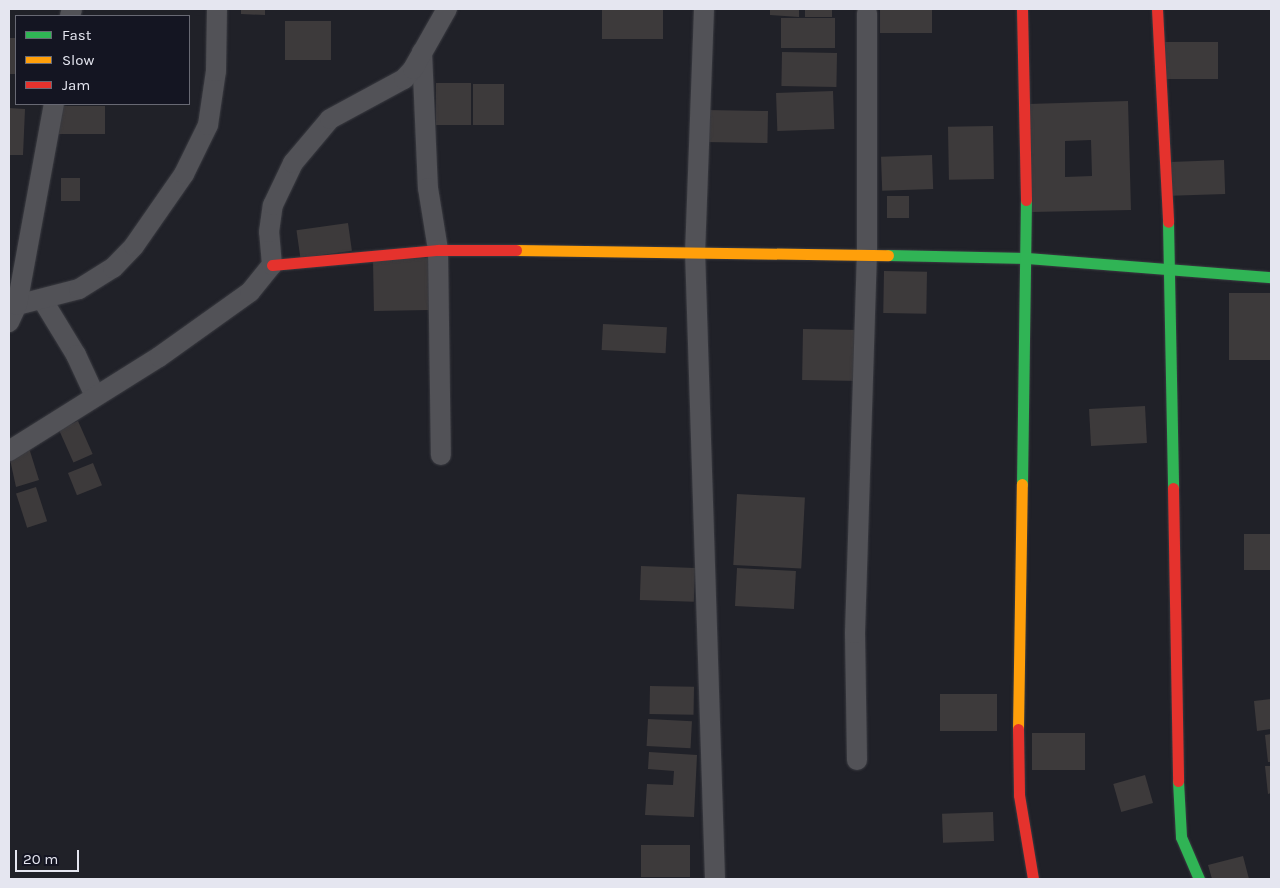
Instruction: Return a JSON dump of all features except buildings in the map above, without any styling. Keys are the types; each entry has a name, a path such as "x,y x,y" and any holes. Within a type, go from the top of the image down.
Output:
{"street":[{"path":"13,314 42,300 78,289 113,268 134,246 184,174 208,125 216,71 217,9"},
{"path":"9,451 159,357 250,292 272,265 269,232 273,206 293,163 330,119 404,79 413,69 422,50 447,9"},
{"path":"704,9 695,250 714,879"},
{"path":"1022,9 1027,258 1018,671 1019,795 1033,879"},
{"path":"1157,9 1170,267 1178,804 1182,837 1199,879"},
{"path":"857,760 855,633 867,254 867,13"},
{"path":"422,50 428,188 438,250 441,455"},
{"path":"13,314 54,105"},
{"path":"272,265 438,250 695,250 1027,258 1170,267 1271,277"},
{"path":"42,300 76,355 94,396"}],"traffic: fast":[{"path":"1022,484 1026,200"},
{"path":"1168,222 1173,488"},
{"path":"888,255 1027,258 1271,277"},
{"path":"1178,781 1181,837 1199,879"}],"traffic: slow":[{"path":"516,250 888,255"},
{"path":"1018,729 1022,484"}],"traffic: jam":[{"path":"1022,9 1026,200"},
{"path":"1157,9 1168,222"},
{"path":"272,265 438,250 516,250"},
{"path":"1173,488 1178,781"},
{"path":"1018,729 1019,795 1033,879"}]}
